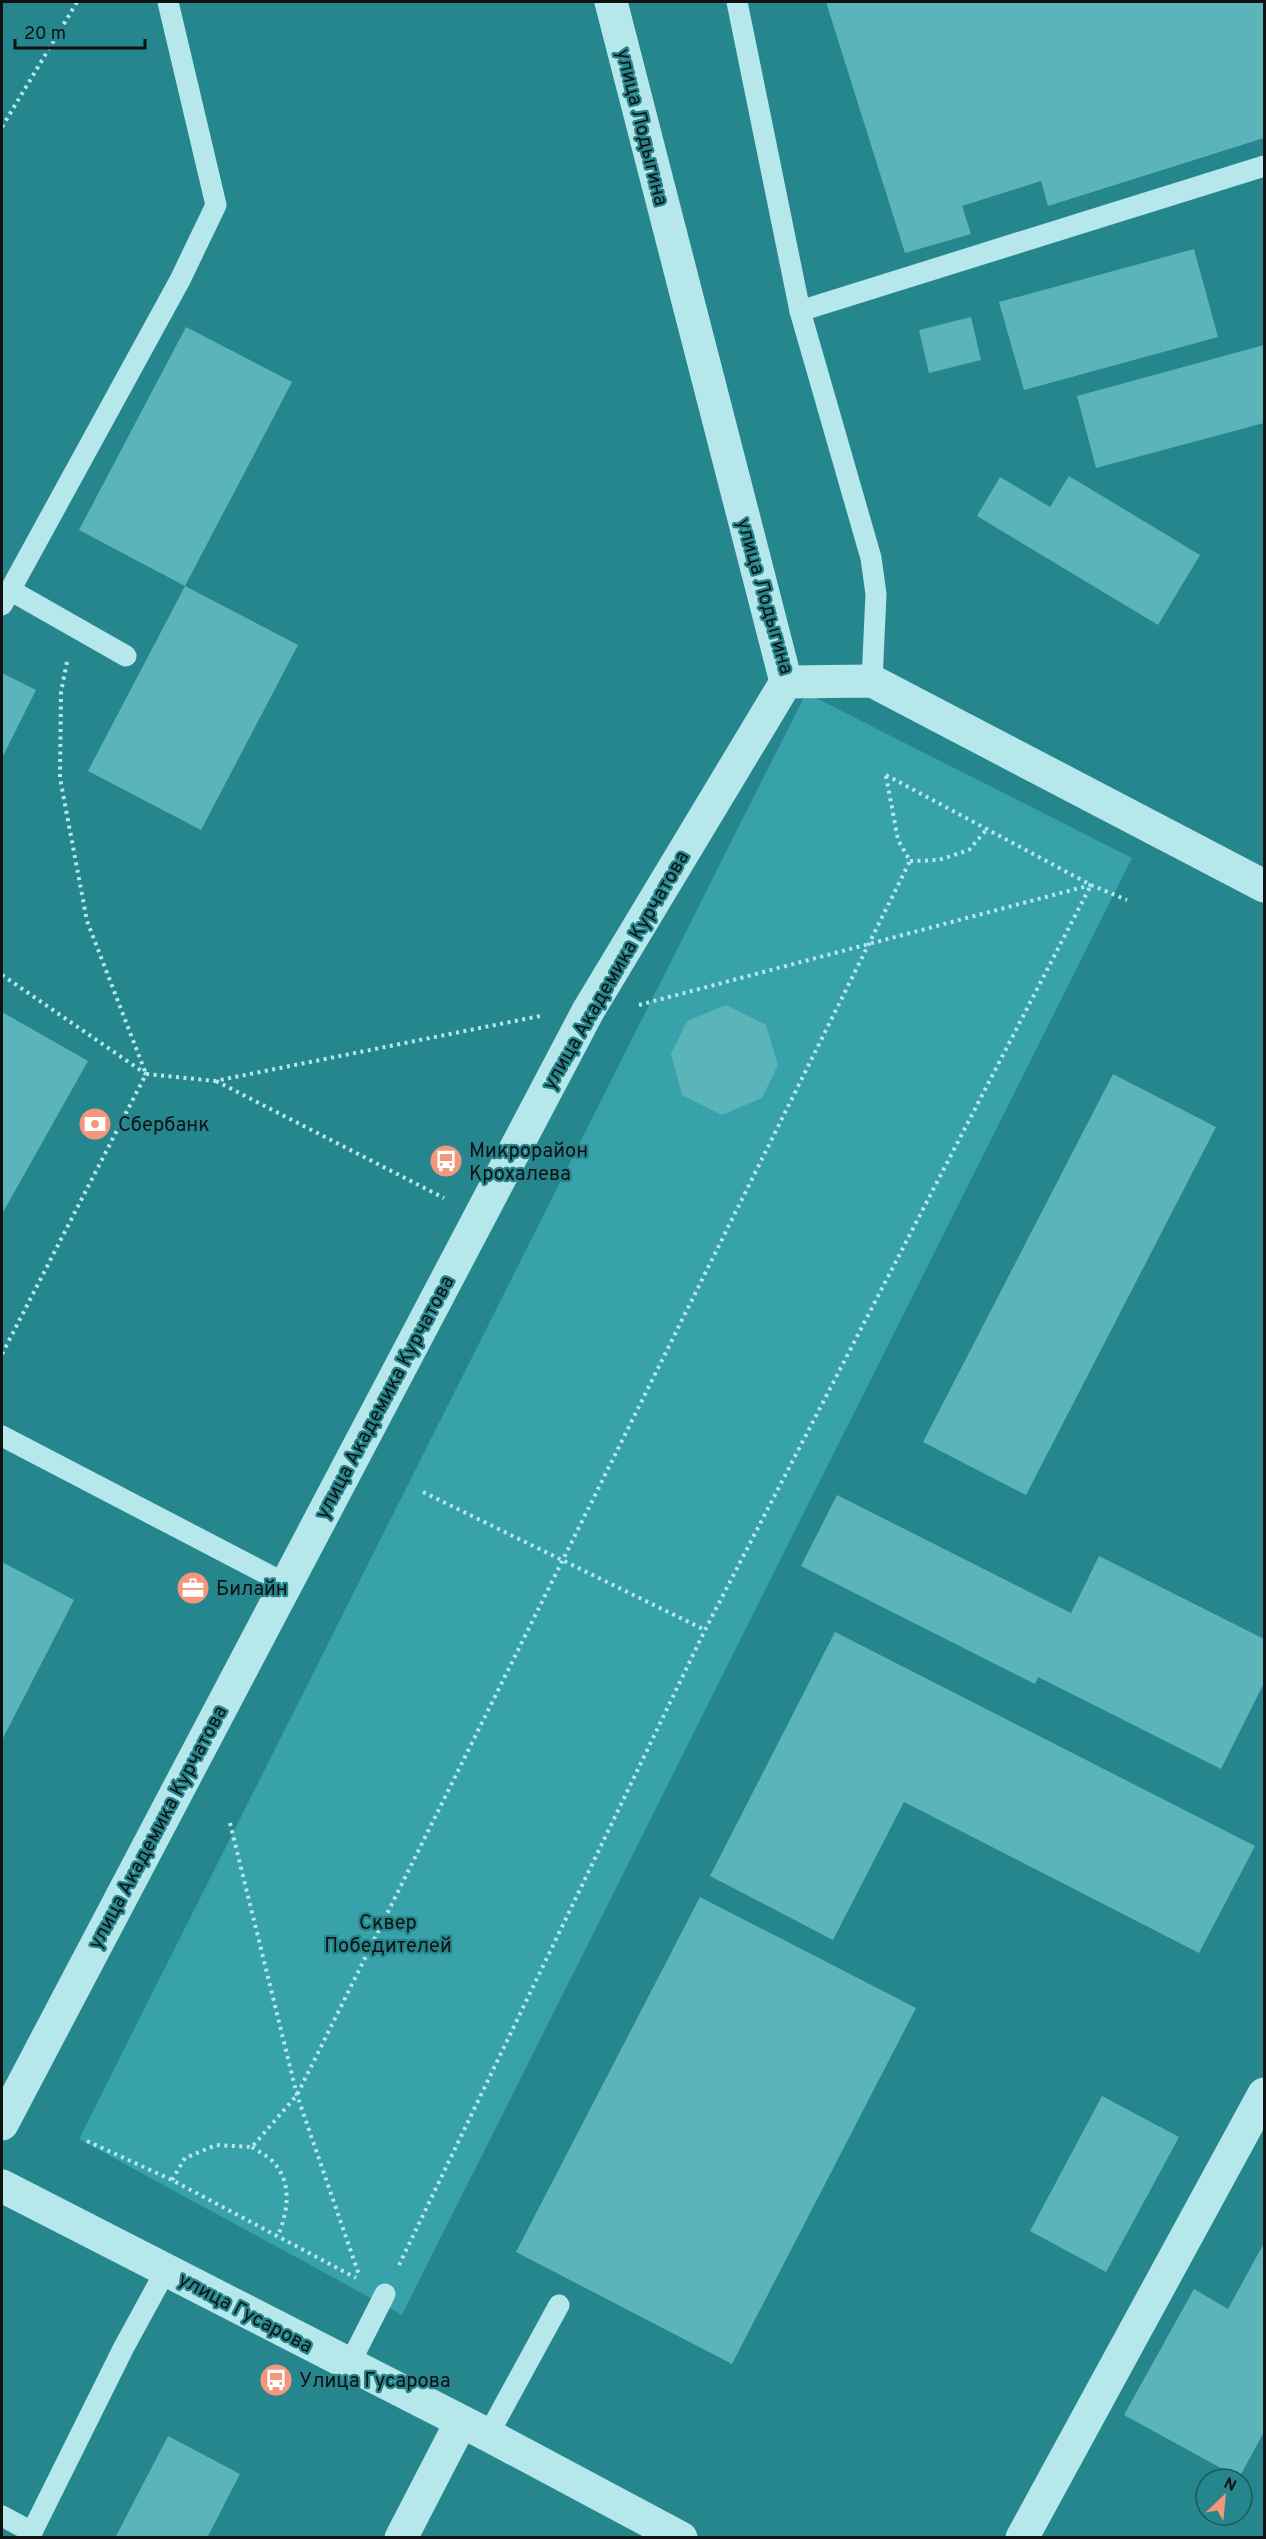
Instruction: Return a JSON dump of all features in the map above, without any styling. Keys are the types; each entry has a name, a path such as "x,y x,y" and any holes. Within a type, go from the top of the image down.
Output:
{"street":[{"name":"улица Лодыгина","path":"611,2 786,682 872,681 1264,886"},
{"name":"улица Академика Курчатова","path":"2,2124 588,1011 786,682"},
{"path":"1022,2538 1264,2094"},
{"name":"улица Гусарова","path":"2,2186 475,2429 681,2538"},
{"path":"401,2538 475,2429"}],"lane":[{"path":"126,656 74,626 6,597 180,280 216,206 168,2"},
{"path":"736,2 800,311 872,558 876,594 872,681"},
{"path":"800,311 1264,166"},
{"path":"2,1436 286,1584"},
{"path":"2,2516 31,2535 124,2347 166,2270"},
{"path":"349,2365 386,2294"},
{"path":"475,2429 559,2305"}],"path":[{"path":"2,127 77,2"},
{"path":"2,1354 146,1074 87,921 60,778 61,692 74,626"},
{"path":"910,861 898,840 886,775 1091,885 1127,900"},
{"path":"910,861 939,860 969,850 987,829"},
{"path":"252,2147 297,2095 910,861"},
{"path":"639,1005 1091,885"},
{"path":"386,2294 705,1630 1091,885"},
{"path":"2,975 146,1074 215,1081 543,1015"},
{"path":"215,1081 439,1196"},
{"path":"423,1492 705,1630"},
{"path":"87,2141 172,2180 360,2279 297,2095 230,1823"},
{"path":"172,2180 184,2158 216,2145 252,2147 275,2163 285,2185 288,2199 285,2220 278,2236"}],"green space":[{"name":"Сквер Победителей","path":"806,693 1132,858 402,2315 79,2139"}],"building":[{"path":"826,2 1264,2 1264,138 1048,206 1041,181 962,206 971,234 905,253"},
{"path":"1194,249 1218,337 1024,390 999,302"},
{"path":"971,317 981,360 929,373 919,330"},
{"path":"186,327 292,382 185,586 79,530"},
{"path":"1264,345 1264,423 1096,468 1077,396"},
{"path":"1069,476 1200,555 1158,625 977,516 1000,477 1050,507"},
{"path":"185,586 298,645 201,830 88,771"},
{"path":"2,673 36,690 2,758"},
{"path":"726,1005 766,1025 778,1065 762,1098 722,1115 682,1095 671,1054 687,1021"},
{"path":"2,1012 88,1061 2,1214"},
{"path":"1113,1074 1216,1127 1026,1495 923,1442"},
{"path":"837,1495 1071,1613 1099,1556 1264,1639 1264,1683 1221,1769 1038,1677 1035,1684 801,1566"},
{"path":"2,1562 74,1600 2,1740"},
{"path":"835,1632 1255,1846 1199,1953 904,1802 833,1940 710,1876"},
{"path":"700,1897 916,2008 732,2364 516,2252"},
{"path":"1102,2096 1179,2137 1106,2272 1030,2231"},
{"path":"1264,2243 1264,2432 1245,2467 1219,2467 1124,2415 1194,2289 1228,2309"},
{"path":"168,2436 240,2474 207,2538 115,2538"}],"place":[{"name":"Сбербанк","path":"95,1124"},
{"name":"Микрорайон Крохалева","path":"446,1161"},
{"name":"Билайн","path":"193,1588"},
{"name":"Улица Гусарова","path":"276,2380"}]}
